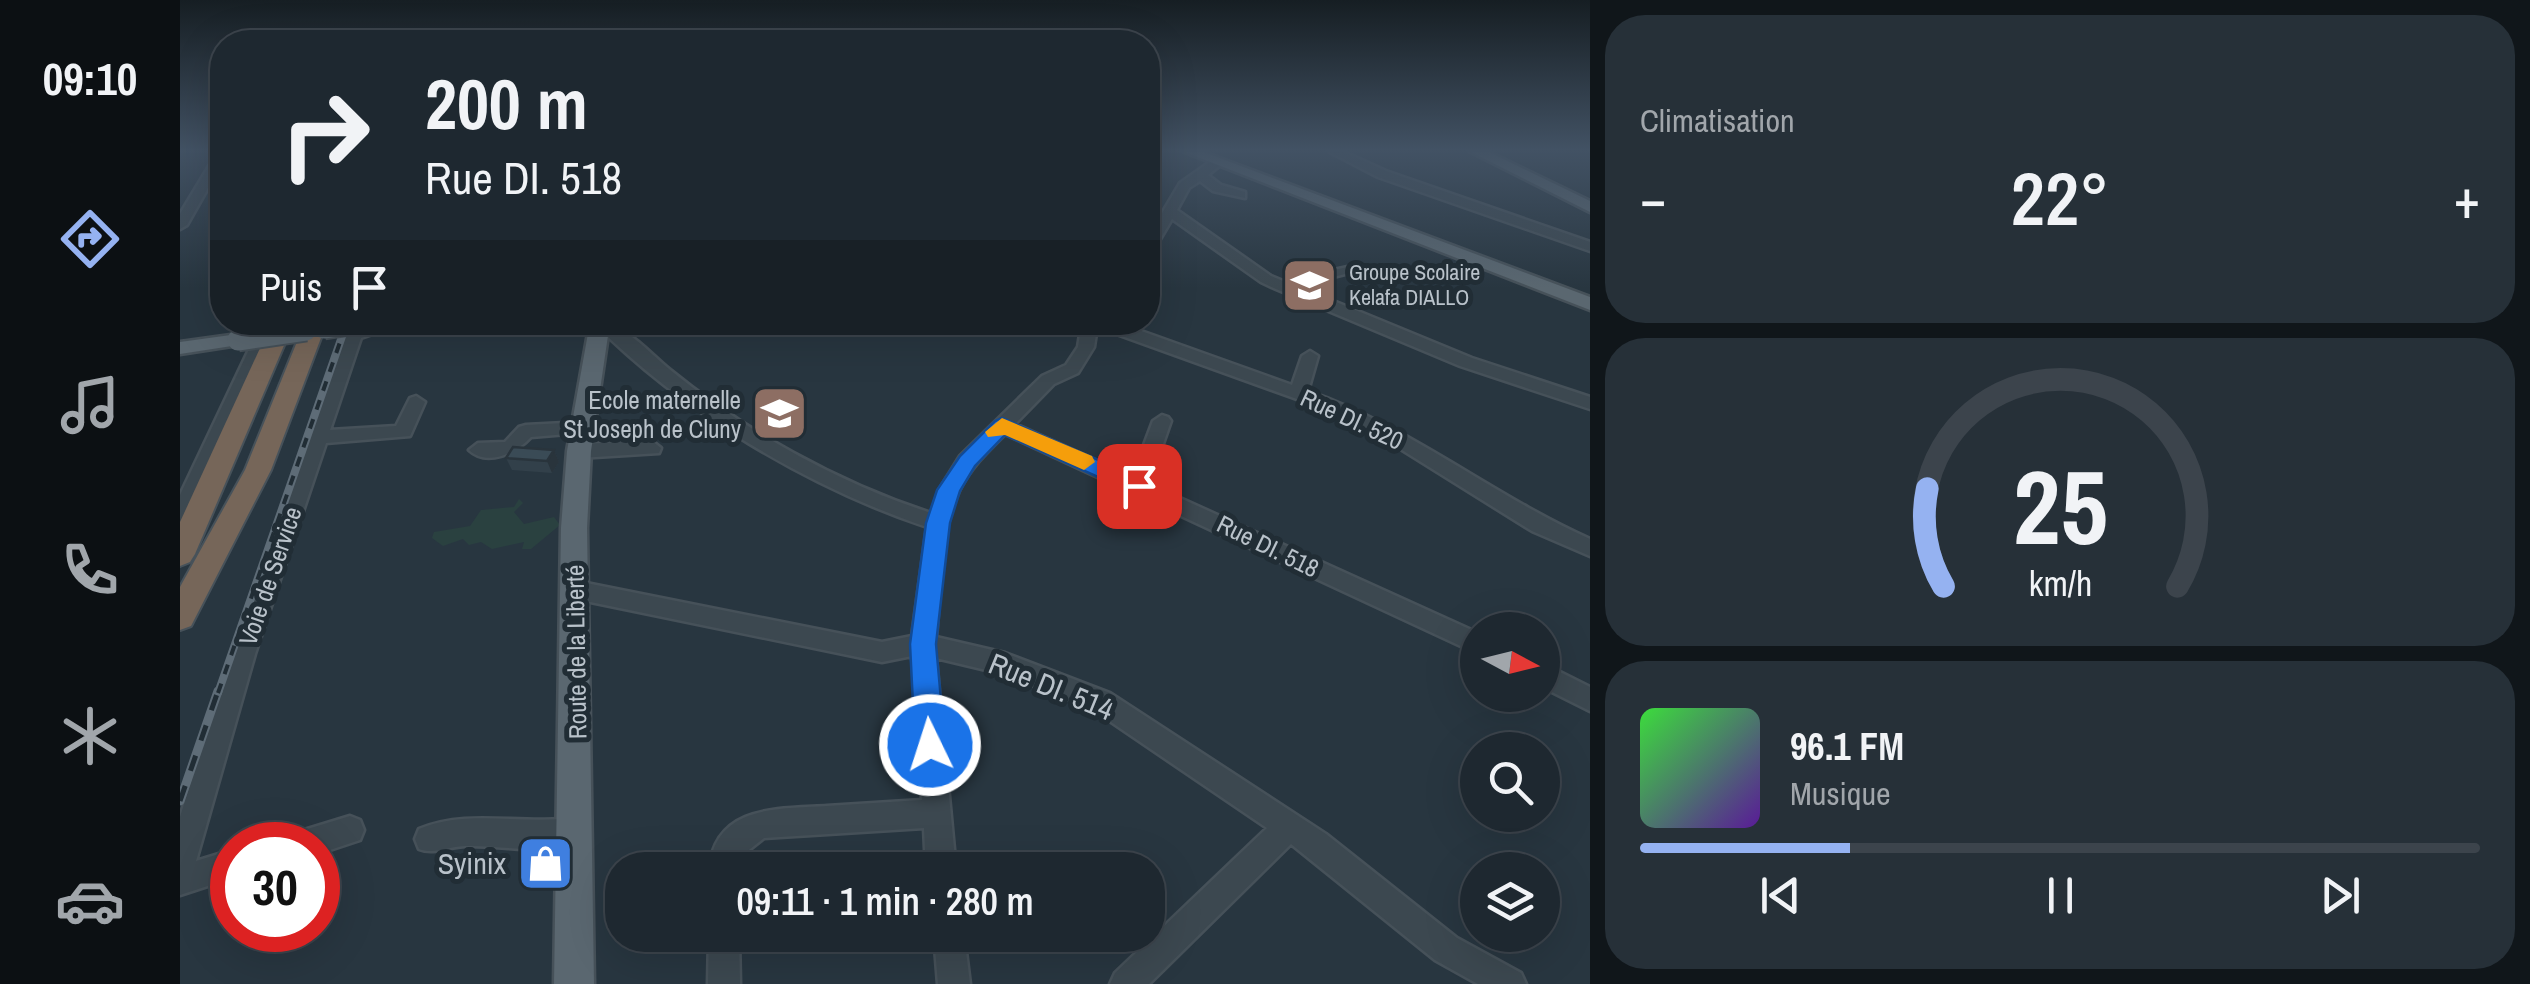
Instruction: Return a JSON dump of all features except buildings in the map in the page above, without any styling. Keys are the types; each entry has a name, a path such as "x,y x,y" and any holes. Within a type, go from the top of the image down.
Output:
{"highway":[{"path":"180,554 303,335"},
{"path":"180,616 258,470 305,335"}],"main road":[{"path":"1311,197 1590,301"},
{"path":"1323,197 1590,301"},
{"path":"180,348 263,335"},
{"name":"Route de la Liberté","path":"574,984 574,528 582,439 598,335"}],"street":[{"path":"180,225 197,197"},
{"path":"1160,229 1177,197"},
{"path":"1447,197 1590,247"},
{"path":"1168,210 1281,286 1466,362 1590,403"},
{"path":"1281,286 1352,268"},
{"path":"180,518 264,335"},
{"name":"Voie de Service","path":"180,864 243,654 354,335"},
{"path":"616,335 677,384 751,433 893,510 938,523"},
{"path":"939,852 923,644 938,523 958,476 1048,380 1072,369 1086,348 1088,335"},
{"name":"Rue DI. 520","path":"1134,335 1377,426 1539,525 1590,548"},
{"path":"1298,394 1310,356"},
{"path":"318,437 403,432 416,402"},
{"path":"1139,486 1162,421"},
{"name":"Rue DI. 518","path":"1002,426 1460,636"},
{"path":"478,450 510,448 532,430 652,448"},
{"name":"Rue DI. 514","path":"576,590 882,652 923,644 1005,664 1100,701 1290,826 1446,949 1510,984"},
{"path":"1560,684 1590,700"},
{"path":"726,852 739,835 762,824 935,813"},
{"path":"1126,984 1290,826"},
{"path":"428,839 445,832 474,829 538,836 577,831"},
{"path":"340,833 350,830"},
{"path":"180,880 210,871"},
{"path":"724,952 724,984"},
{"path":"950,952 954,984"}],"green space":[{"path":"519,499 523,503 514,512 524,524 554,517 560,525 531,549 522,549 524,542 492,549 481,542 469,545 463,539 443,546 432,538 434,532 470,526 481,510 514,507"}],"railway":[{"path":"218,693 342,335"},
{"path":"180,801 218,691"}],"slow traffic":[{"path":"996,432 1002,426 1084,462"}],"place":[{"name":"Groupe Scolaire Kelafa DIALLO","path":"1310,285"},
{"name":"Ecole maternelle St Joseph de Cluny","path":"780,414"},
{"name":"Syinix","path":"545,864"}],"route":[{"path":"930,745 923,644 938,523 948,490 967,461 1002,426 1139,486"}]}
